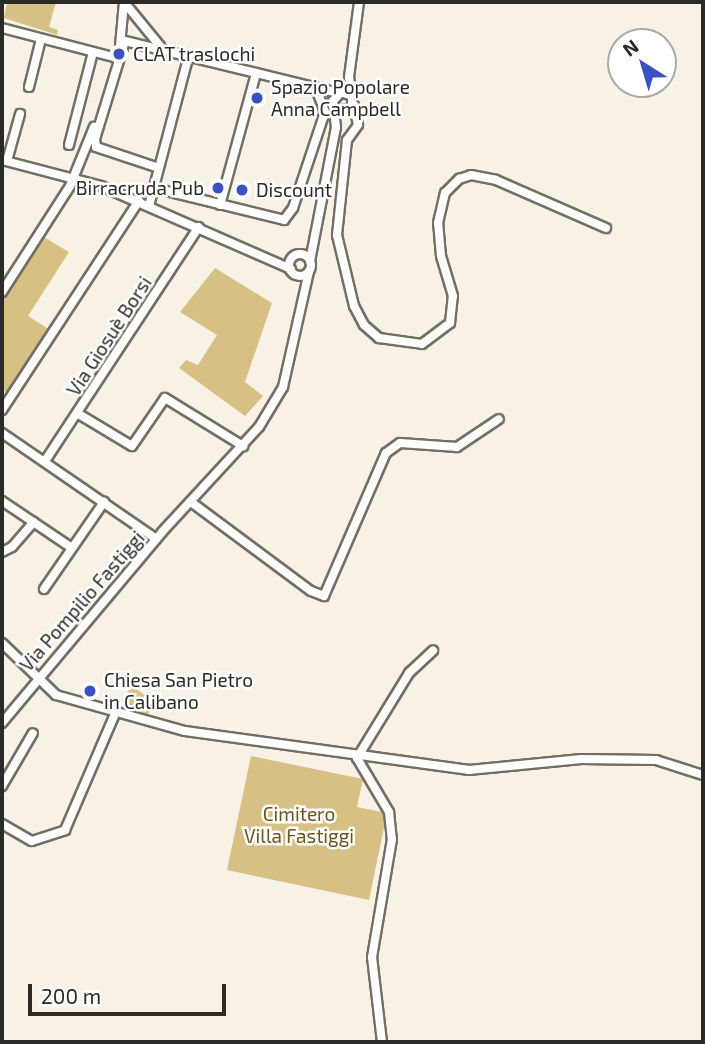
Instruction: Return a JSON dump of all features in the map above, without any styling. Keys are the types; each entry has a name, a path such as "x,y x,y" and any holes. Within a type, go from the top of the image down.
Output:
{"street":[{"path":"124,2 120,46 95,139 103,153 159,168"},
{"path":"124,2 160,46"},
{"path":"347,107 359,2"},
{"path":"2,28 117,58"},
{"path":"29,87 41,38"},
{"path":"120,46 131,40 160,46 340,93"},
{"path":"69,145 93,52"},
{"path":"149,206 190,55"},
{"path":"220,205 256,73"},
{"path":"347,107 333,101 349,77"},
{"path":"154,188 281,221 293,208 325,112 316,88"},
{"path":"340,93 359,121 347,140 337,235 354,306 363,325 379,338 422,344 450,323 453,296 441,256 438,223 445,193 459,179 471,176 496,180 606,228"},
{"name":"Via Pompilio Fastiggi","path":"2,723 156,539 243,446 283,387 307,292 307,258 313,243 336,127 347,107"},
{"path":"2,292 73,178 102,111"},
{"path":"20,114 5,161 73,178 139,201 271,258 294,272 307,292"},
{"path":"2,410 139,201"},
{"name":"Via Giosuè Borsi","path":"46,461 199,227"},
{"path":"271,258 307,258"},
{"path":"293,258 294,272"},
{"path":"294,272 309,272"},
{"path":"77,413 132,446 165,398 243,446"},
{"path":"191,502 311,592 324,596 386,453 400,443 457,447 499,419"},
{"path":"2,433 156,539"},
{"path":"2,501 72,548"},
{"path":"44,589 103,502"},
{"path":"2,552 12,547 34,522"},
{"path":"2,643 56,695 185,732 357,758 490,771 581,759 656,760 703,775"},
{"path":"357,758 409,673 433,651"},
{"path":"2,824 32,841 65,830 115,714"},
{"path":"2,786 33,733"},
{"path":"357,758 389,812 392,839 372,957 382,1042"}],"green space":[{"path":"7,2 56,2 49,27 58,30 57,35 4,18"},
{"path":"42,236 69,252 28,316 50,330 8,394 2,389 2,298"},
{"path":"215,268 272,303 245,382 263,396 245,416 179,368 186,360 198,365 217,335 180,312"},
{"path":"132,686 156,703 146,717 122,700"},
{"name":"Cimitero Villa Fastiggi","path":"251,756 363,779 357,807 387,813 369,900 227,870"}],"place":[{"name":"CLAT traslochi","path":"119,54"},
{"name":"Spazio Popolare Anna Campbell","path":"257,98"},
{"name":"Birracruda Pub","path":"218,188"},
{"name":"Discount","path":"242,190"},
{"name":"Chiesa San Pietro in Calibano","path":"90,691"}]}
